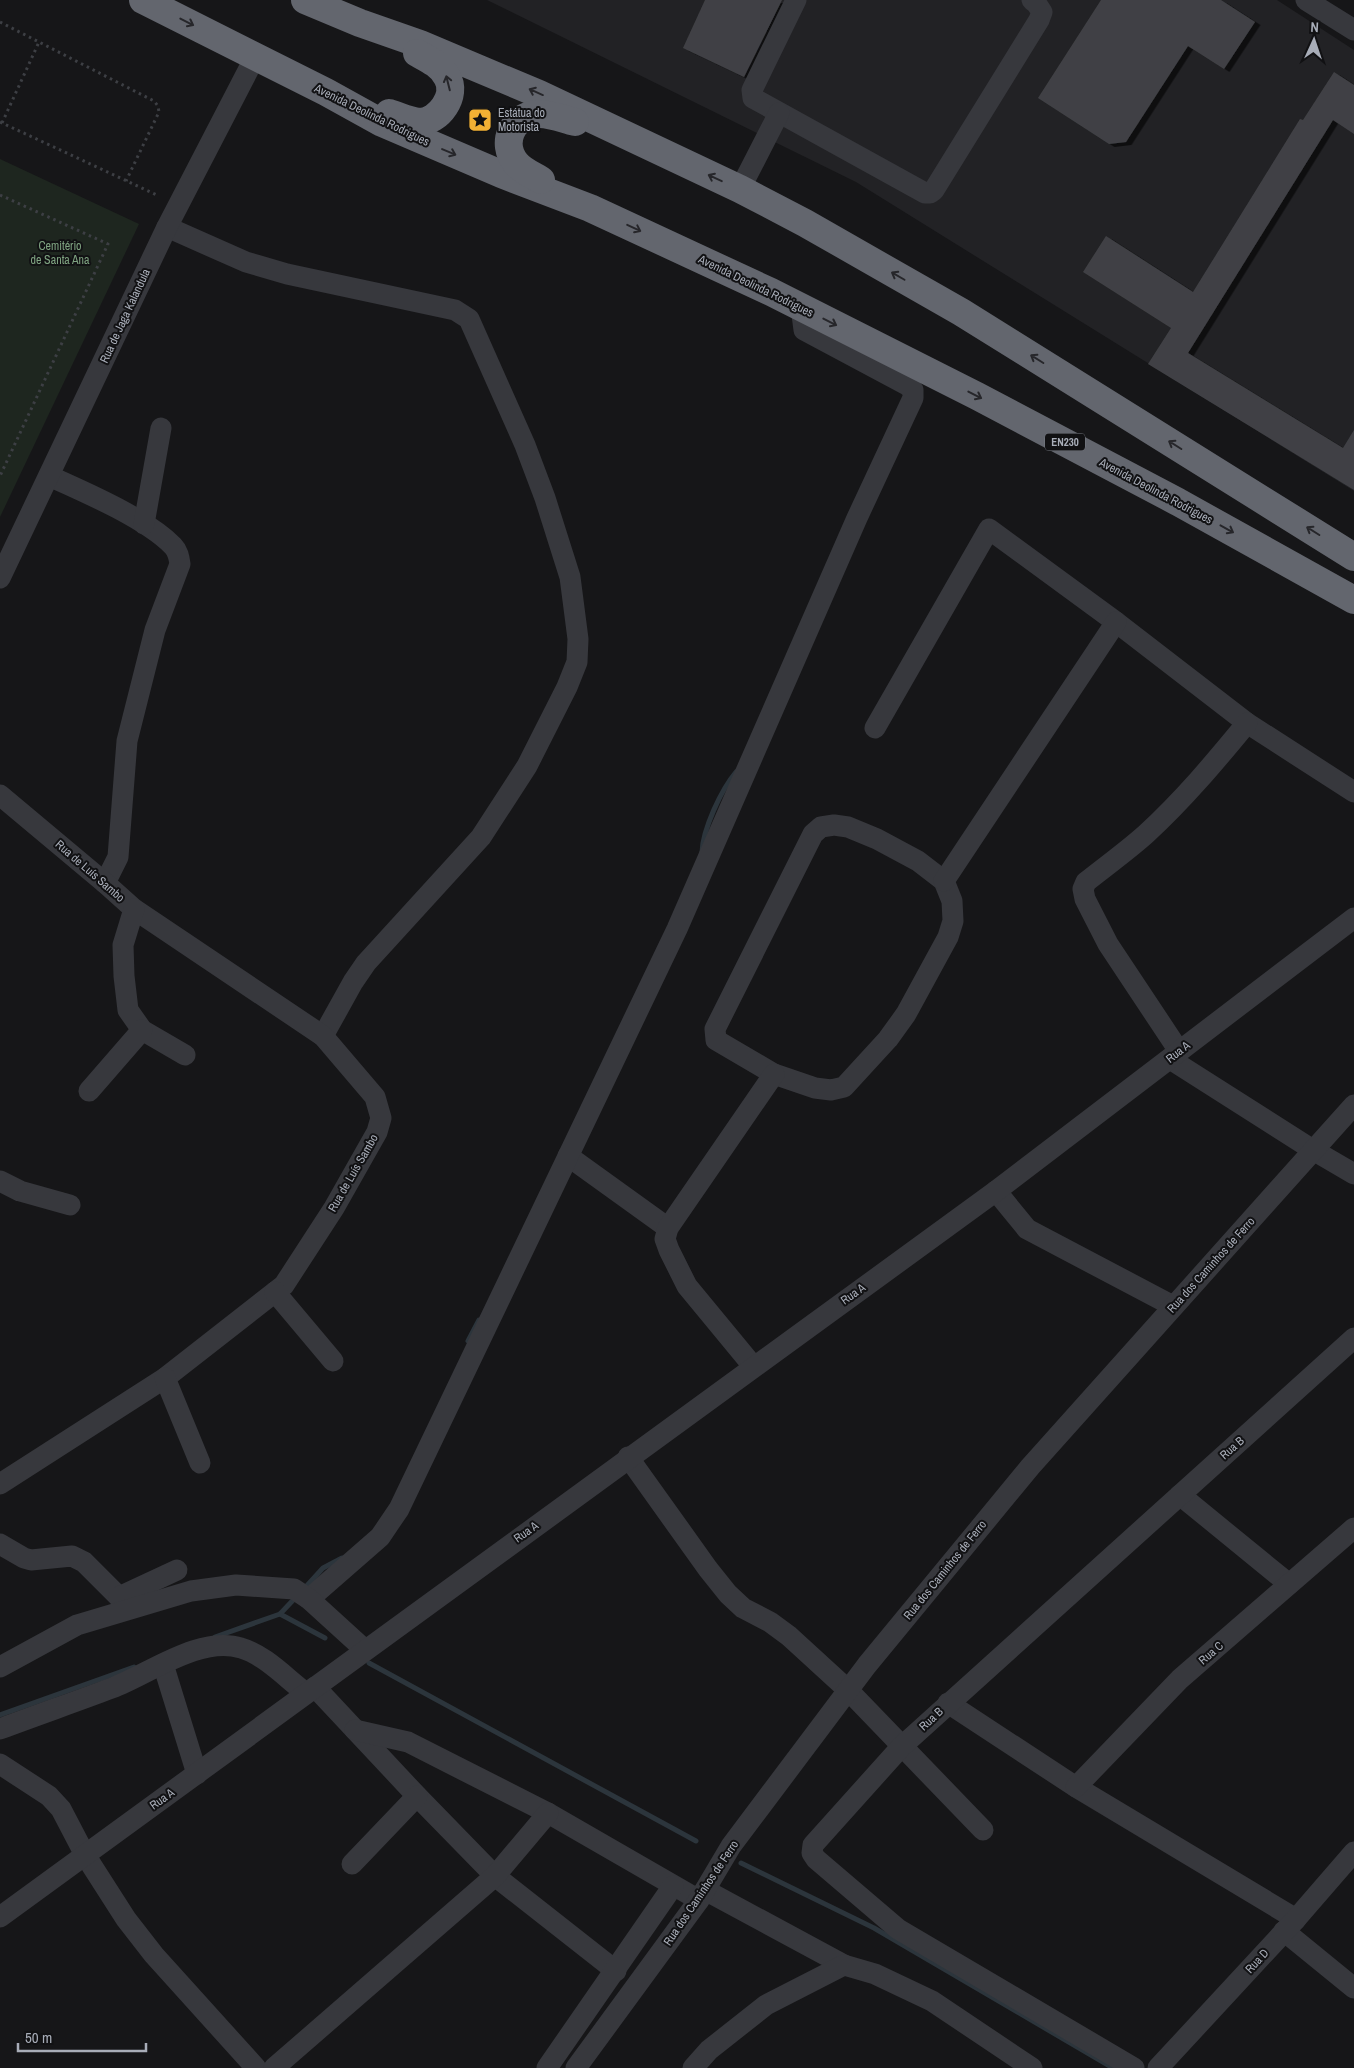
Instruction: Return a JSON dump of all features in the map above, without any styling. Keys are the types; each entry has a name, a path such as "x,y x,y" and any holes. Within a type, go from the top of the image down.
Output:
{"highway":[{"name":"Avenida Deolinda Rodrigues","path":"144,0 326,92 382,123 441,149 590,208 771,292 976,396 1178,502 1354,600"},
{"path":"317,2 430,60 448,78 450,89 447,102 440,112 432,119 419,122 326,92"},
{"path":"360,23 420,44 497,75 740,189 805,223 961,312 1354,557"},
{"path":"590,208 526,172 516,163 510,153 508,143 510,132 516,122 536,114 542,114 627,137"}],"street":[{"path":"796,0 752,90 753,98 925,193 930,193 934,190 1039,20 1042,12 1032,0"},
{"path":"1306,0 1354,30"},
{"name":"Rua de Jaga Kalandula","path":"0,578 167,227 255,57"},
{"path":"740,189 779,113"},
{"path":"167,227 246,262 287,274 455,310 469,319 545,498 570,577 578,639 577,662 567,687 527,766 481,837 366,964 323,1036"},
{"path":"309,1599 380,1537 398,1509 677,929 857,518 913,398 913,390 907,386 804,330 801,307"},
{"path":"144,524 161,428"},
{"path":"49,476 90,494 144,524 173,546 179,554 180,564 155,630 127,741 118,857 106,882"},
{"path":"875,728 989,529 993,530 1116,622 1247,723 1354,792"},
{"path":"944,881 1116,622"},
{"path":"1247,723 1166,815 1145,835 1086,882 1083,889 1084,898 1108,944 1174,1055 1313,1150 1354,1174"},
{"name":"Rua de Luís Sambo","path":"0,795 106,882 134,909 323,1036 375,1097 381,1118 377,1132 334,1208 293,1272 276,1292 165,1378 0,1484"},
{"path":"834,825 848,827 877,839 918,861 944,881 952,901 953,921 948,937 906,1014 888,1039 844,1087 831,1090 815,1088 774,1074 716,1040 715,1029 813,834 821,827 834,825"},
{"path":"134,909 123,945 128,1010 142,1030 185,1055"},
{"name":"Rua A","path":"0,1917 628,1457 996,1191 1354,918"},
{"path":"89,1092 142,1030"},
{"path":"753,1366 688,1286 669,1250 666,1239 668,1228 774,1074"},
{"name":"Rua dos Caminhos de Ferro","path":"576,2068 702,1895 731,1846 848,1690 1030,1467 1354,1105"},
{"path":"568,1156 668,1228"},
{"path":"0,1181 20,1191 70,1205"},
{"path":"996,1191 1027,1229 1173,1306"},
{"path":"276,1292 333,1361"},
{"name":"Rua B","path":"1134,2068 898,1929 816,1859 812,1852 813,1845 901,1747 1354,1338"},
{"path":"165,1378 200,1463"},
{"path":"628,1457 708,1570 728,1594 743,1608 770,1622 789,1636 848,1690 983,1830"},
{"path":"1180,1495 1289,1584"},
{"name":"Rua C","path":"1076,1787 1180,1679 1354,1528"},
{"path":"1,1546 31,1560 76,1557 84,1562 125,1603"},
{"path":"0,1667 77,1625 125,1603 177,1570"},
{"path":"125,1603 236,1585 294,1589 309,1599 365,1650"},
{"path":"0,1729 114,1688 195,1651 218,1646 239,1647 257,1654 315,1687 495,1876 616,1971"},
{"path":"163,1664 196,1774"},
{"path":"948,1703 1290,1925 1354,1988"},
{"path":"355,1730 408,1742 548,1813 673,1886 702,1895 844,1965 875,1974 932,2001 1032,2068"},
{"path":"0,1764 49,1796 61,1809 85,1855 126,1919 154,1955 256,2068"},
{"path":"352,1864 417,1796"},
{"path":"274,2068 495,1876 548,1813"},
{"name":"Rua D","path":"1158,2068 1290,1925 1354,1852"},
{"path":"547,2068 616,1971 673,1886"},
{"path":"693,2068 709,2050 766,2004 844,1965"}],"path":[{"path":"0,22 148,97 158,106 159,112 126,181"},
{"path":"39,42 1,122 158,196"},
{"path":"0,195 108,244 0,476"}],"shaded area":[{"path":"487,0 1277,0 1354,50 1354,491 856,182"}],"green space":[{"name":"Cemitério de Santa Ana","path":"0,159 139,224 0,517"}],"building":[{"path":"705,0 782,0 744,77 683,48"},
{"path":"1101,0 1221,0 1255,22 1224,69 1188,46 1126,142 1109,144 1038,98"},
{"path":"1334,72 1354,85 1354,134 1333,120 1188,353 1343,448 1354,430 1354,490 1148,364 1171,328 1083,272 1106,236 1193,292 1300,119 1303,120"}],"waterway":[{"path":"702,852 709,821 724,789 736,772"},
{"path":"468,1341 479,1320"},
{"path":"303,1590 323,1568 342,1558"},
{"path":"215,1637 280,1614 297,1596"},
{"path":"280,1614 325,1638"},
{"path":"369,1663 696,1841"},
{"path":"0,1715 134,1667"},
{"path":"741,1863 874,1928 1113,2068"}],"place":[{"name":"Estátua do Motorista","path":"480,120"}]}
